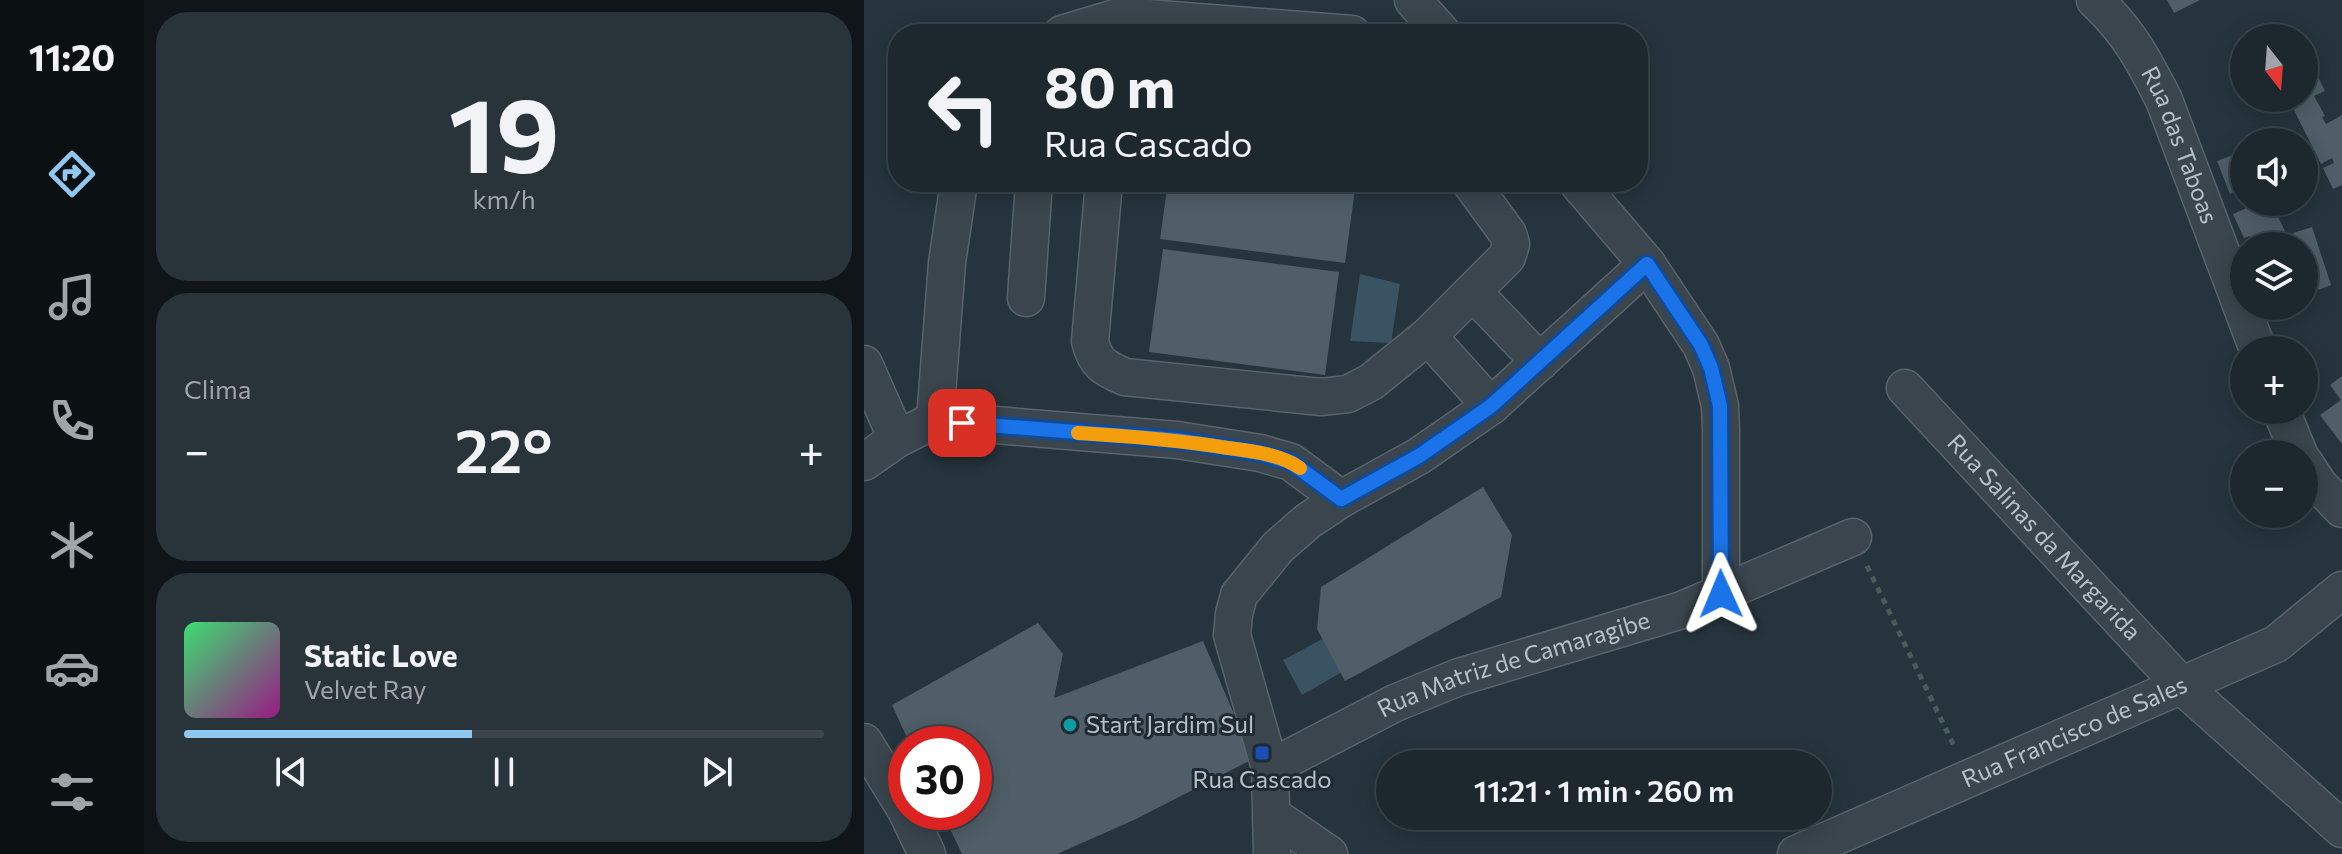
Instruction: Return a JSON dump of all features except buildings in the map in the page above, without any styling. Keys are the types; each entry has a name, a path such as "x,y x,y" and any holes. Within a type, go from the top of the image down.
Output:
{"street":[{"path":"1413,0 1434,24"},
{"name":"Rua das Taboas","path":"2095,0 2125,30 2164,100 2253,336"},
{"path":"1095,24 1122,16 1224,24"},
{"path":"935,420 947,263 958,192"},
{"path":"1026,298 1033,192"},
{"path":"1103,192 1090,341 1094,357 1101,367 1125,377 1321,397 1348,394 1371,382 1428,336 1507,257 1511,244 1508,234 1477,192"},
{"path":"1586,192 1647,264 1701,345 1711,368 1720,406 1721,594"},
{"path":"1272,854 1270,768 1232,635 1239,595 1278,547 1308,521 1419,456 1491,406 1647,264"},
{"path":"1473,292 1540,362"},
{"path":"1428,336 1491,406"},
{"path":"864,364 897,439"},
{"name":"Rua Salinas da Margarida","path":"1905,388 2182,686 2342,829"},
{"path":"864,462 897,439 935,420 1177,440 1260,453 1291,462 1341,499"},
{"path":"2318,483 2342,509"},
{"name":"Rua Matriz de Camaragibe","path":"1270,768 1395,703 1459,677 1550,647 1631,626 1721,594 1853,537"},
{"name":"Rua Francisco de Sales","path":"1796,854 2276,644 2342,590"},
{"path":"864,742 888,781"},
{"path":"1272,815 1329,854"},
{"path":"915,830 927,854"}],"path":[{"path":"1853,537 1969,779"}],"water":[{"path":"1360,274 1400,284 1391,343 1350,341"},
{"path":"1345,627 1363,660 1302,695 1283,660"}],"slow traffic":[{"path":"1078,433 1177,440 1260,453 1291,462 1300,468"}],"place":[{"name":"Start Jardim Sul","path":"1070,725"},
{"name":"Rua Cascado","path":"1262,753"}],"route":[{"path":"962,423 1177,440 1260,453 1291,462 1341,499 1419,456 1491,406 1647,264 1701,345 1711,368 1720,406 1721,594"}]}
